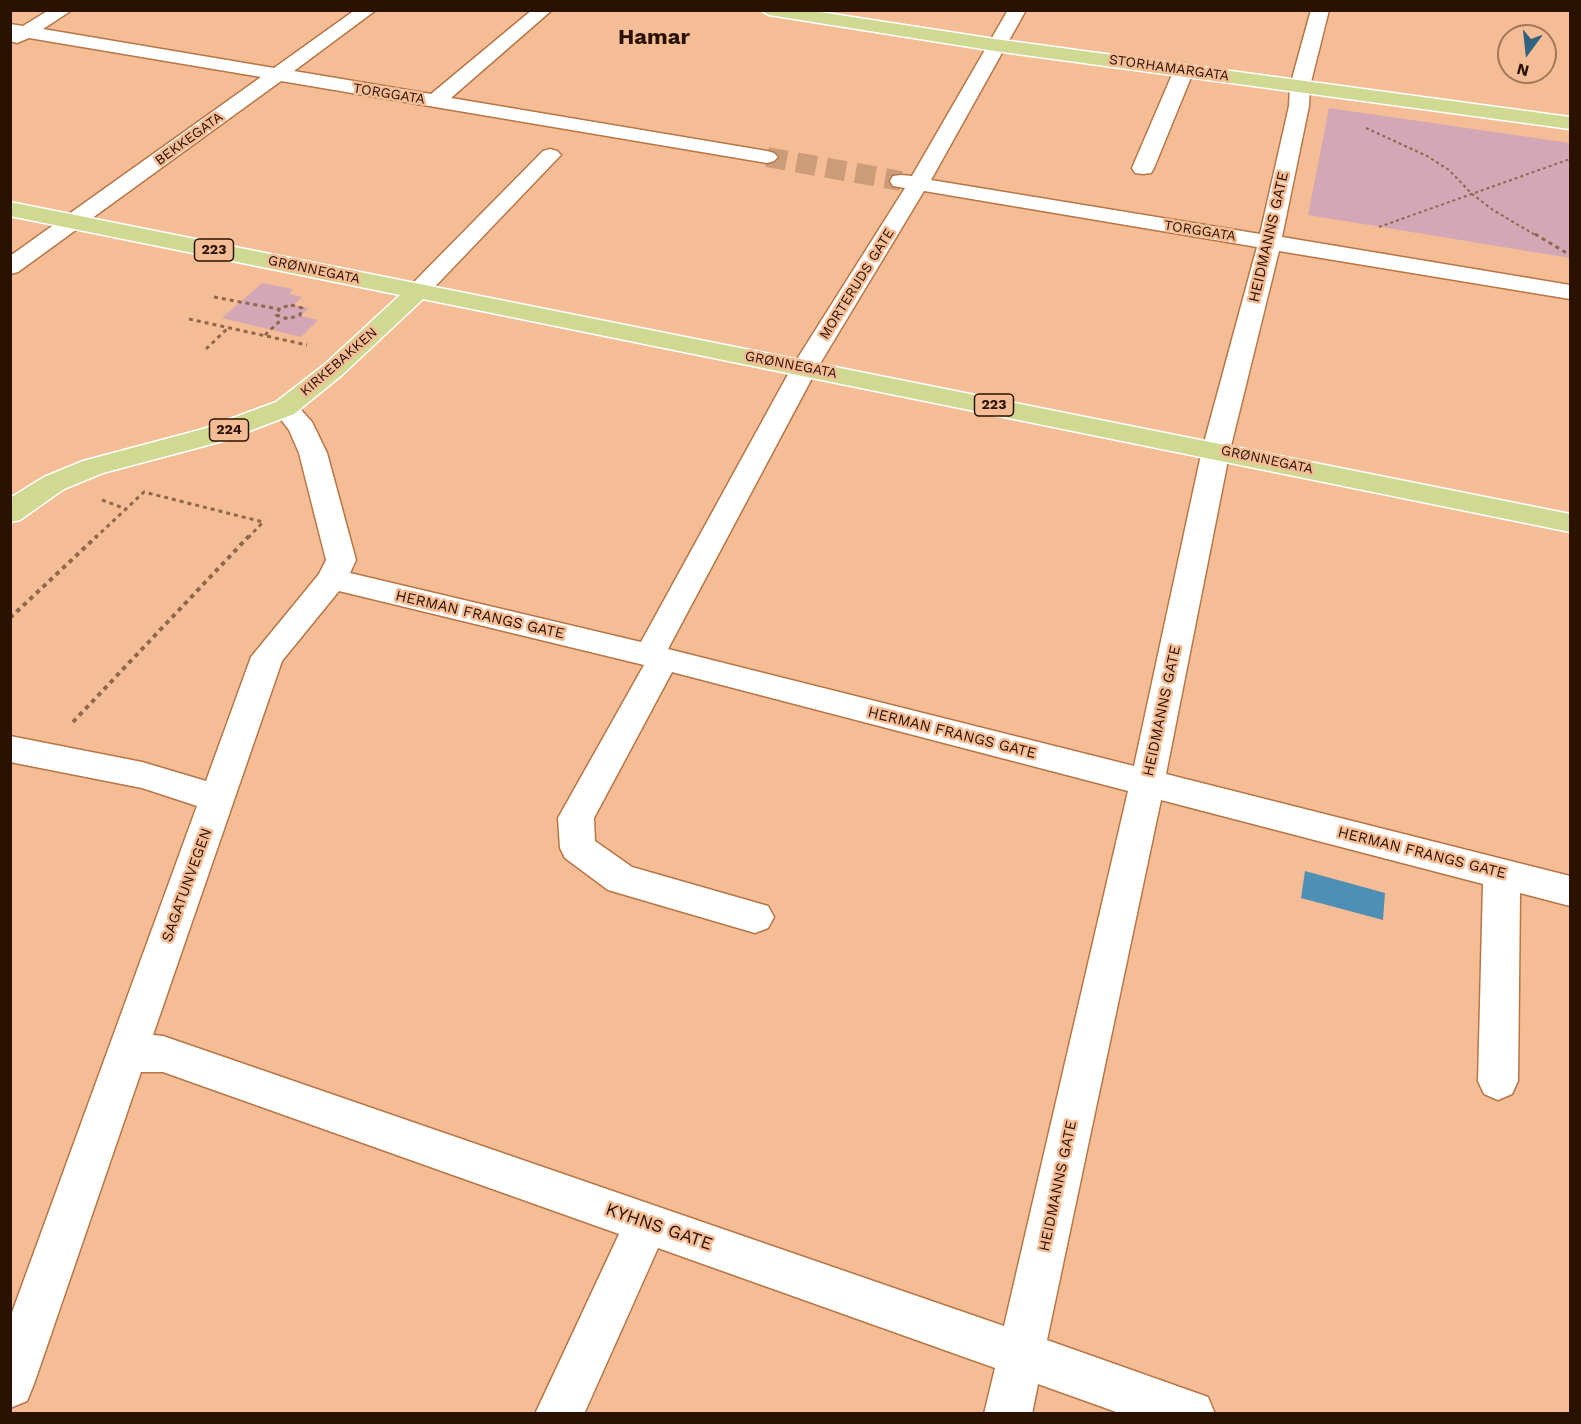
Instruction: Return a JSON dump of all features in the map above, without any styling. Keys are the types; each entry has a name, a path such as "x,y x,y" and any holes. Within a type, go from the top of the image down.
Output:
{"main road":[{"name":"STORHAMARGATA","path":"769,10 804,13 995,45 1570,123"},
{"name":"GRØNNEGATA","path":"10,209 1570,523"},
{"name":"KIRKEBAKKEN","path":"16,503 54,483 93,467 213,435 285,408 333,370 418,291"}],"street":[{"path":"15,34 63,10"},
{"name":"BEKKEGATA","path":"10,267 367,10"},
{"path":"435,101 543,10"},
{"name":"MORTERUDS GATE","path":"755,917 621,879 578,848 576,818 805,368 910,183 1017,10"},
{"name":"HEIDMANNS GATE","path":"1008,1413 1147,783 1216,450 1270,242 1299,106 1300,86 1320,10"},
{"name":"TORGGATA","path":"15,34 768,157"},
{"path":"1143,168 1184,70"},
{"name":"KIRKEBAKKEN","path":"418,291 550,155"},
{"name":"TORGGATA","path":"910,183 1570,292"},
{"name":"SAGATUNVEGEN","path":"10,1384 125,1053 219,799 267,657 332,579 341,561 316,461 302,428 285,408"},
{"name":"HERMAN FRANGS GATE","path":"332,579 656,657 1570,891"},
{"path":"26,752 142,775 219,799"},
{"path":"1498,1081 1502,874"},
{"name":"KYHNS GATE","path":"125,1053 164,1054 1191,1413"},
{"path":"559,1413 646,1223"}],"path":[{"path":"1363,127 1427,156 1449,170 1472,195 1530,233 1570,255"},
{"path":"1323,250 1357,235 1570,159"},
{"path":"214,297 279,310 291,305 302,308 300,315 282,319 264,335"},
{"path":"279,310 276,315 282,319"},
{"path":"189,319 307,345"},
{"path":"206,349 228,328"},
{"path":"10,618 144,492 263,522 26,752"}],"shaded area":[{"path":"1329,108 1570,143 1570,258 1308,215"},
{"path":"262,283 293,289 289,294 302,297 294,305 309,308 301,316 318,320 301,337 222,318"}],"water":[{"path":"1305,871 1385,893 1383,920 1301,898"}],"tunnel":[{"path":"767,157 901,181"}],"district":[{"name":"Hamar","path":"654,38"}]}
